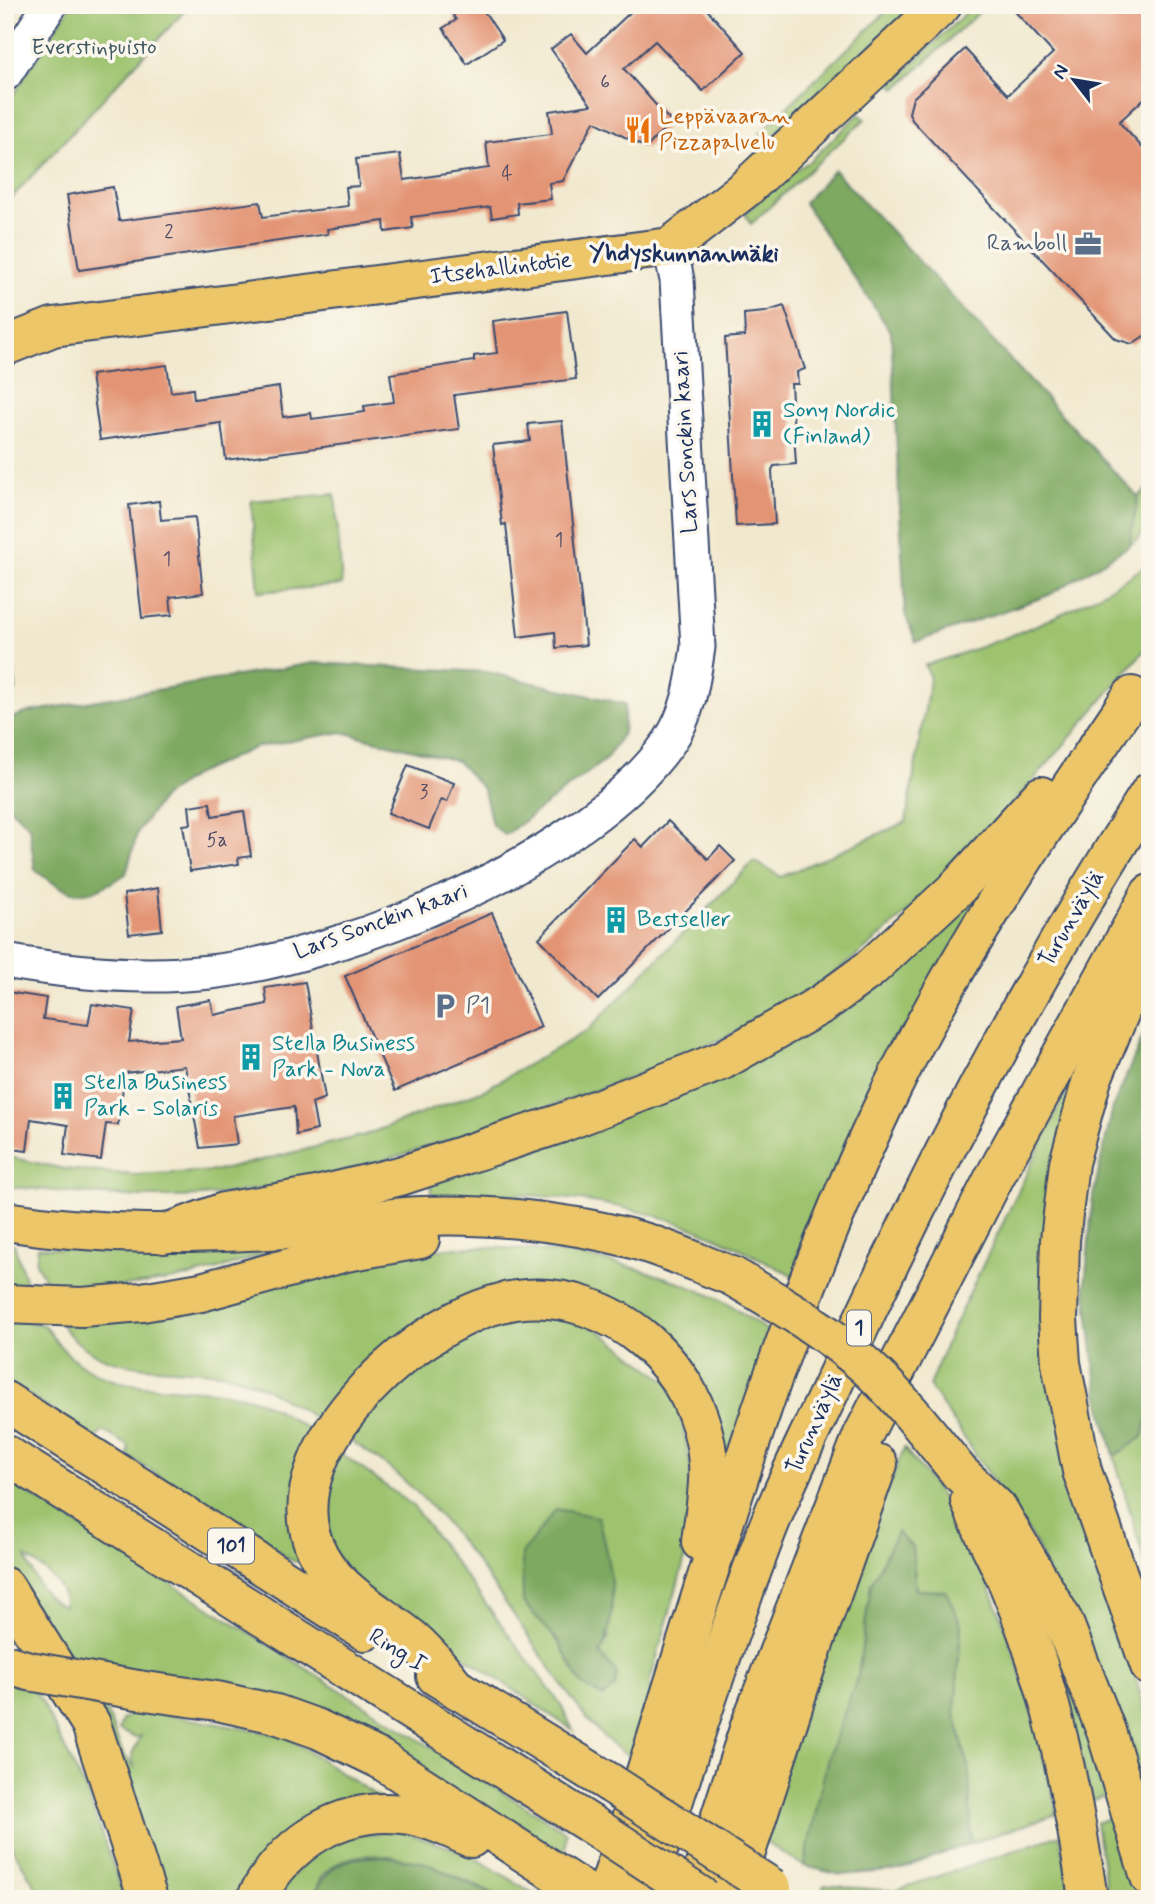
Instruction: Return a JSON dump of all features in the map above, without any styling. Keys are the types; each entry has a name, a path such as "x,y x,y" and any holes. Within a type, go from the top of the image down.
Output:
{"main road":[{"path":"670,247 746,188 942,5"},
{"name":"Itsehallintotie","path":"5,346 54,327 670,247"},
{"name":"Itsehallintotie","path":"5,319 54,327"},
{"path":"164,1234 224,1212 317,1196 400,1176 459,1157 663,1086 721,1061 772,1034 822,1004 908,936 997,846 1141,685"},
{"path":"605,1899 663,1726 753,1432 805,1287 893,1086 940,997 997,902 1141,685"},
{"name":"Turunväylä","path":"643,1899 693,1737 765,1535 858,1330 955,1130 1074,910 1150,792"},
{"path":"694,1899 750,1726 862,1437 1001,1166 1148,897"},
{"path":"1148,897 1127,995 1093,1079 1069,1163 1058,1293 1061,1363 1082,1471 1150,1666"},
{"path":"5,1221 44,1227 164,1234 286,1229 424,1216 490,1219 598,1231 645,1242 732,1276 824,1332 866,1366 920,1424 959,1472 998,1508 1063,1621 1106,1731 1150,1877"},
{"path":"11,1305 82,1307 142,1302 201,1292 346,1252 425,1238 490,1219"},
{"path":"458,1690 414,1640 359,1600 323,1563 313,1543 309,1524 309,1501 319,1462 350,1409 372,1381 438,1329 479,1309 516,1300 547,1299 582,1304 612,1317 641,1335 666,1359 687,1388 700,1422 708,1462 699,1558 700,1601"},
{"path":"731,1899 805,1669 884,1450 929,1309"},
{"name":"Ring I","path":"5,1401 781,1893"},
{"name":"Ring I","path":"5,1454 705,1899"},
{"path":"959,1472 979,1524 1010,1588 1036,1663 1060,1749 1088,1899"},
{"path":"5,1587 91,1724 148,1899"},
{"path":"5,1618 34,1658 79,1734 134,1857"},
{"path":"5,1664 29,1671 217,1701 276,1714 318,1729 380,1759 582,1890"},
{"path":"256,1899 269,1875 289,1851 343,1821 373,1814 410,1815 443,1825 492,1847 528,1855"}],"street":[{"path":"5,74 50,5"},
{"name":"Lars Sonckin kaari","path":"5,961 39,968 107,973 209,972 314,949 471,891 588,820 647,768 670,741 687,706 698,647 677,280 670,247"}],"green space":[{"name":"Everstinpuisto","path":"71,5 196,5 188,7 5,205 5,108"},
{"path":"893,5 916,5 766,142 761,138 760,133"},
{"path":"974,5 987,5 896,89 891,84"},
{"path":"859,114 865,119 751,224 745,214 783,178 810,161"},
{"path":"834,170 1138,497 1129,546 1049,595 916,642 905,614 891,332 804,203"},
{"path":"1150,486 1150,527 1129,546 1138,497"},
{"path":"335,494 342,585 259,592 251,501"},
{"path":"1150,563 1150,644 1016,800 946,876 870,945 785,1005 694,1051 599,1089 394,1157 286,1184 212,1195 137,1197 13,1187 5,1175 5,1156 64,1169 134,1175 217,1171 365,1135 484,1090 588,1030 754,861 781,877 906,822 930,679 925,665 984,646 1041,623 1097,596"},
{"path":"5,626 9,628 16,690 12,696 5,697"},
{"path":"313,663 487,672 625,704 623,733 606,759 505,835 492,825 484,790 457,761 342,732 256,747 196,774 163,797 138,831 126,874 99,889 79,893 70,891 35,870 29,826 5,803 5,720 29,712"},
{"path":"1003,860 794,1276 716,1237 682,1224 612,1205 503,1194 431,1196 432,1178 658,1101"},
{"path":"1150,1020 1150,1411 1143,1437 1114,1456 1098,1394 1085,1285 1093,1196 1113,1107"},
{"path":"1076,1070 1049,1217 1131,1662 1150,1728 1150,1828 1037,1545 929,1386 951,1332"},
{"path":"5,1242 14,1244 28,1288 5,1284"},
{"path":"38,1247 142,1254 273,1249 192,1276 136,1285 50,1289 36,1263"},
{"path":"474,1247 569,1254 628,1266 718,1299 772,1334 722,1470 650,1323 472,1297 419,1321 388,1343 317,1419 272,1392 237,1377 115,1362 95,1354 77,1342 61,1324 413,1250"},
{"path":"510,1313 577,1314 675,1387 697,1497 684,1562 650,1681 650,1703 637,1761 609,1741 585,1716 481,1568 435,1511 409,1485 350,1441 400,1370","holes":["523,1602 609,1637 582,1685 558,1641"]},
{"path":"5,1318 44,1325 65,1351 87,1368 110,1379 134,1385 216,1392 255,1399 312,1432 304,1452 305,1563 293,1561 128,1456 129,1446 103,1431 96,1438 5,1380"},
{"path":"1150,1411 1150,1580 1114,1456 1143,1437"},
{"path":"904,1448 938,1492 965,1536 983,1573 1014,1651 1057,1814 971,1843 969,1771 955,1713 961,1625 916,1590 912,1547 871,1584 858,1676 827,1761 804,1866 760,1839 829,1640"},
{"path":"338,1451 413,1506 561,1705 573,1730 359,1586 324,1538 328,1470"},
{"path":"5,1479 566,1832 565,1864 416,1770 67,1662 5,1567","holes":["26,1557 46,1571 57,1584 64,1598 64,1606 44,1593"]},
{"path":"556,1509 598,1517 609,1568 612,1603 607,1638 600,1654 617,1673 615,1687 603,1697 582,1685 558,1641 523,1602 522,1554"},
{"path":"897,1532 912,1547 916,1590 946,1591 961,1625 955,1713 969,1771 971,1843 899,1870 841,1875 804,1866 827,1761 858,1676 871,1584"},
{"path":"1042,1607 1111,1794 1092,1801"},
{"path":"5,1681 32,1688 41,1700 87,1793 125,1899 43,1899 5,1835"},
{"path":"88,1702 104,1705 123,1754 134,1767 132,1754 141,1736 135,1738 119,1730 122,1720 136,1709 285,1736 380,1798 239,1899 162,1899"},
{"path":"1116,1815 1141,1899 1108,1899 1096,1823"},
{"path":"397,1830 467,1853 543,1899 505,1899 460,1878 411,1861 387,1856 363,1856 342,1861 324,1874 313,1899 268,1899 331,1839"},
{"path":"1060,1835 1072,1899 833,1899 822,1891 824,1885 894,1891"},
{"path":"385,1856 426,1863 502,1899 313,1899 325,1876 340,1864 359,1858"}],"building":[{"path":"447,5 480,5 503,40 467,64 443,28 456,20"},
{"path":"638,5 703,5 745,52 703,91 655,41 624,69 671,122 646,148 594,121 563,181 549,183 551,199 517,203 518,214 492,218 490,207 411,217 413,228 385,232 384,221 327,229 328,234 79,270 67,195 113,187 119,221 260,202 263,217 348,206 346,187 359,186 356,159 400,154 404,180 489,168 486,142 552,134 549,111 591,105 551,49 571,34 587,53"},
{"name":"Ramboll","path":"1009,5 1150,5 1150,93 1119,122 1150,156 1150,332 1132,344 1116,339 912,120 909,113 913,98 965,49 1008,95 1053,53"},
{"name":"Sony Nordic (Finland)","path":"784,306 805,369 797,372 798,384 791,384 796,464 774,466 772,470 775,524 736,526 725,338 745,336 744,314 765,312"},
{"path":"567,311 576,379 454,395 459,429 226,460 221,423 100,440 91,375 167,365 171,392 193,389 194,399 279,387 283,417 311,413 312,419 365,412 364,406 394,402 390,374 474,361 474,356 497,353 493,321"},
{"path":"562,421 586,645 556,648 555,632 518,637 506,524 502,525 493,445 530,441 528,424"},
{"path":"159,501 161,520 195,517 203,593 170,597 172,615 142,618 129,505"},
{"path":"408,765 454,783 447,802 441,800 429,829 388,813"},
{"path":"210,803 212,816 244,811 251,856 238,858 239,864 190,871 183,825 191,824 189,806"},
{"name":"Bestseller","path":"668,821 708,859 720,846 735,861 598,1000 539,938 635,839 643,847"},
{"path":"158,888 162,930 129,934 124,894"},
{"name":"P1","path":"492,913 541,1027 395,1091 345,976"},
{"path":"305,982 325,1098 312,1103 317,1130 296,1135 294,1107 233,1116 237,1144 200,1148 185,1066 125,1073 118,1125 106,1124 101,1160 64,1155 68,1125 31,1119 27,1151 5,1148 7,992 46,998 43,1019 88,1025 92,1004 134,1010 129,1042 181,1038 176,1006 211,1000 214,1015 267,1004 265,988"}],"place":[{"name":"Leppävaaran Pizzapalvelu","path":"638,130"},
{"name":"Ramboll","path":"1088,244"},
{"name":"Sony Nordic (Finland)","path":"762,424"},
{"name":"Bestseller","path":"616,920"},
{"name":"P1","path":"445,1006"},
{"name":"Stella Business Park - Nova","path":"251,1057"},
{"name":"Stella Business Park - Solaris","path":"63,1096"}],"district":[{"name":"Yhdyskunnanmäki","path":"684,254"}]}
